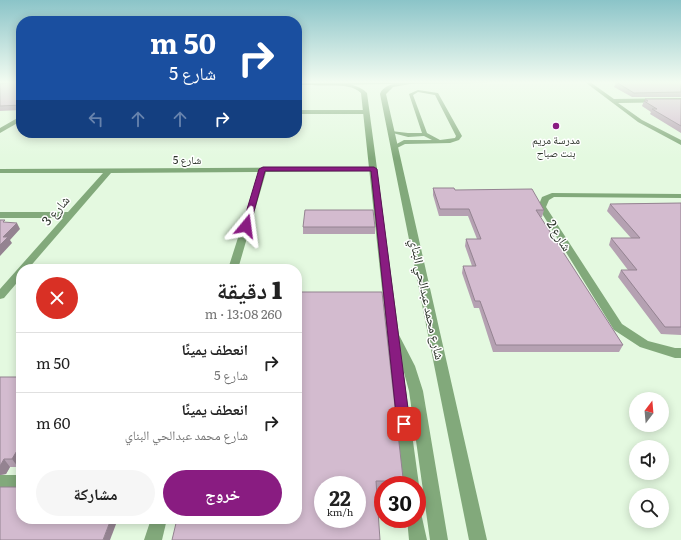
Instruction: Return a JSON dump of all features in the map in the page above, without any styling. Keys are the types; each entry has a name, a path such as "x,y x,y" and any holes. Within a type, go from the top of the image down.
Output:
{"street":[{"path":"367,107 366,112 410,476"},
{"path":"375,107 385,131 394,145"},
{"name":"شارع محمد عبدالحي البناي","path":"387,107 478,540"},
{"path":"621,107 640,121 680,142"},
{"path":"302,112 366,112"},
{"path":"0,130 16,121"},
{"path":"234,264 263,169"},
{"name":"شارع 5","path":"0,171 374,169"},
{"name":"شارع 3","path":"27,264 109,170"},
{"name":"شارع 2","path":"681,196 552,195 545,199 542,207 618,327 644,344 675,353 681,353"},
{"path":"0,215 70,216"},
{"path":"0,296 16,278"},
{"path":"393,333 409,366 416,391 439,540"},
{"path":"152,540 157,524"},
{"path":"416,528 418,540"}],"lane":[{"path":"416,107 425,134 439,141"},
{"path":"394,145 404,142 457,139 459,136 444,107"},
{"path":"391,132 408,135 425,134"},
{"path":"0,481 16,481"}],"building":[{"path":"654,107 681,107 681,126 652,109 657,109"},
{"path":"433,188 454,188 455,190 532,189 544,210 536,210 623,345 496,345 480,301 475,301 463,266 476,266 466,239 481,239 469,209 440,209"},
{"path":"681,203 681,327 665,327 621,270 637,270 611,238 640,238 610,204"},
{"path":"305,210 373,210 375,227 303,227"},
{"path":"0,220 5,220 3,222 17,223 3,237 8,237 0,245"},
{"path":"302,292 382,292 403,476 374,476 374,528 379,528 380,540 172,540 176,524 302,524"},
{"path":"0,377 16,377 16,452 12,459 4,459 0,466"},
{"path":"0,487 16,487 16,524 109,524 103,540 0,540"}],"place":[{"name":"مدرسة مريم بنت صباح","path":"556,126"}],"route":[{"path":"246,226 263,169 374,169 404,424"}]}
